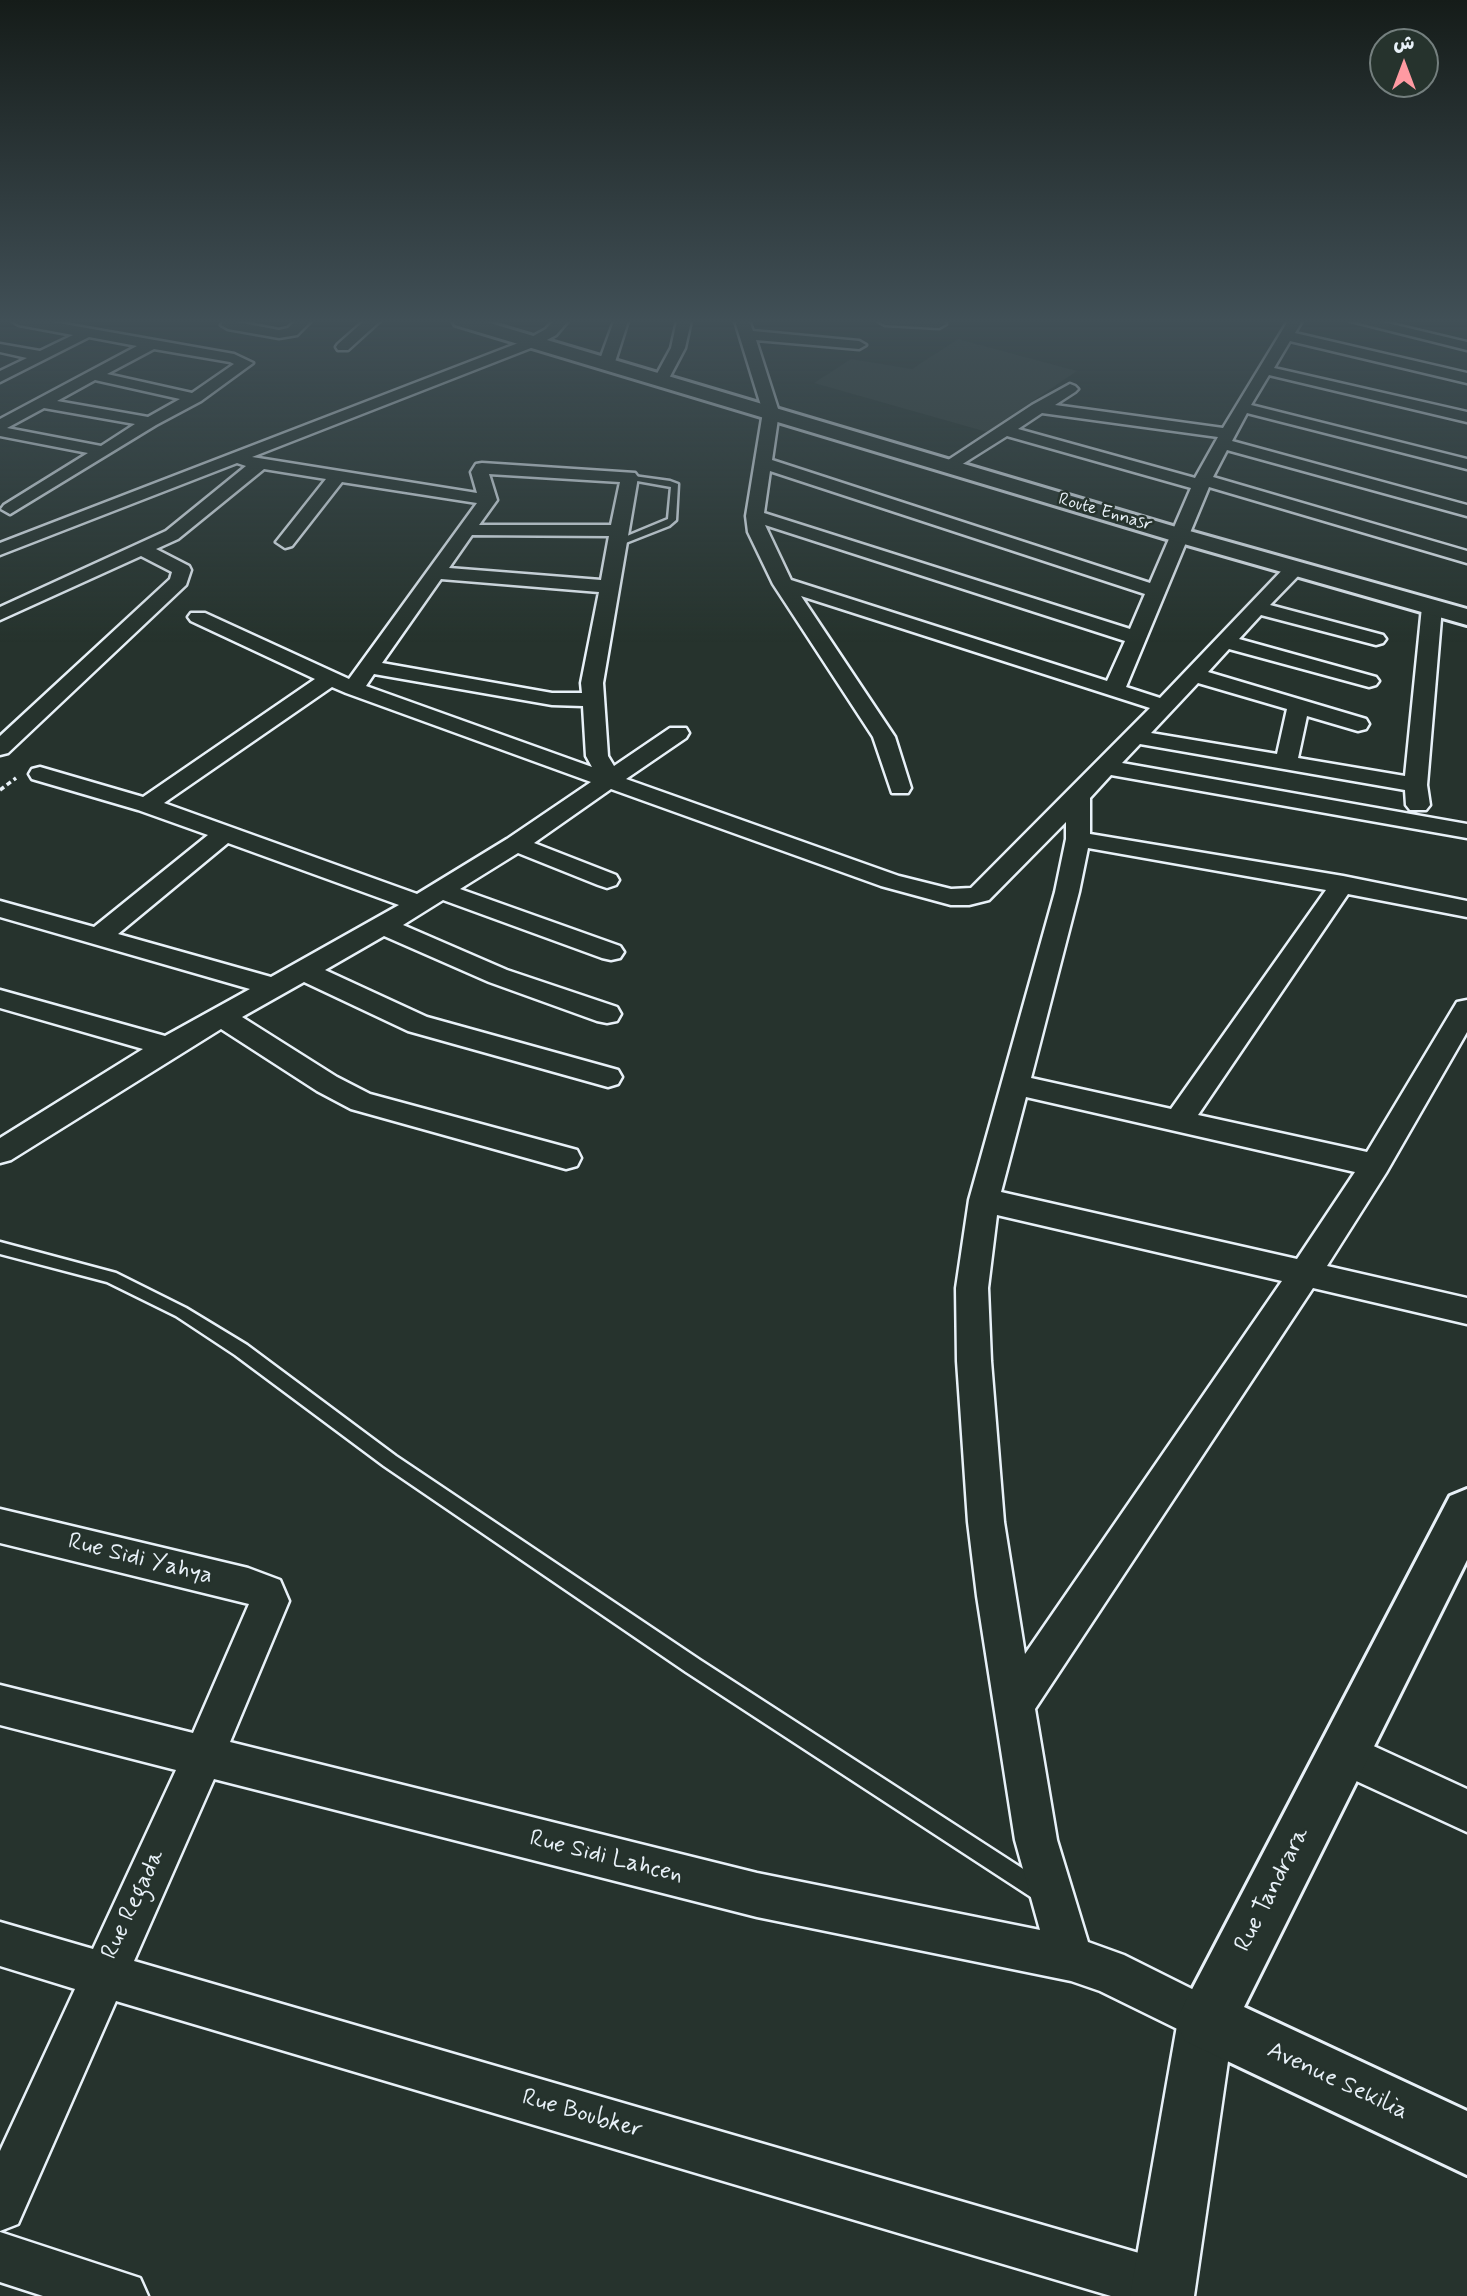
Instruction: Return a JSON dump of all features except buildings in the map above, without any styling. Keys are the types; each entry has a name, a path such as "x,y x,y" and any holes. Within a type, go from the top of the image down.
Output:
{"main road":[{"name":"Route Ennasr","path":"824,428 1178,535 1432,607 1466,613"},
{"name":"Rue Tandrara","path":"1206,2021 1467,1511"},
{"name":"Avenue Sekilia","path":"1206,2021 1467,2144"}],"street":[{"path":"13,428 103,452"},
{"path":"5,507 140,428"},
{"path":"0,549 307,428"},
{"path":"768,428 755,516 757,532 783,584 884,737 900,788"},
{"path":"947,466 1007,428"},
{"path":"1118,462 1138,428"},
{"path":"1172,428 1226,439 1467,511"},
{"path":"1114,690 1178,535 1202,482 1231,428"},
{"path":"1325,428 1467,464"},
{"path":"1004,430 1202,482 1467,557"},
{"path":"226,459 488,499"},
{"path":"0,614 172,535 261,463"},
{"path":"763,463 1156,591"},
{"path":"488,499 480,472 486,467 629,477 592,683 597,756 610,779"},
{"path":"285,542 338,475"},
{"path":"353,689 488,499"},
{"path":"5,507 51,529"},
{"path":"755,516 1136,638"},
{"path":"467,530 619,537"},
{"path":"0,748 179,581 182,570 144,550"},
{"path":"198,617 353,689 890,881 951,897 980,894 1136,737 1223,641 1295,568"},
{"path":"436,573 610,587"},
{"path":"783,584 1164,706"},
{"path":"1420,822 1416,785 1432,607"},
{"path":"1258,608 1376,639"},
{"path":"1223,641 1369,681"},
{"path":"369,667 552,699 592,701"},
{"path":"1194,675 1358,724"},
{"path":"146,805 331,678"},
{"path":"1286,764 1298,706"},
{"path":"0,710 21,728"},
{"path":"0,1152 168,1047 383,926 516,845 678,733"},
{"path":"1136,737 1416,785"},
{"path":"1104,767 1467,831"},
{"path":"40,774 611,952"},
{"path":"1071,1959 1051,1898 1025,1784 986,1522 974,1361 972,1287 984,1200 1067,892 1078,839 1078,797"},
{"path":"99,936 225,833"},
{"path":"1078,839 1343,884 1467,909"},
{"path":"516,845 607,880"},
{"path":"1179,1119 1343,884"},
{"path":"0,909 274,987"},
{"path":"383,926 498,975 607,1014"},
{"path":"304,971 418,1024 608,1077"},
{"path":"0,999 168,1047"},
{"path":"1014,1705 1305,1274 1375,1165 1467,1009"},
{"path":"221,1017 334,1089 361,1101 566,1158"},
{"path":"1017,1085 1179,1119 1375,1165"},
{"path":"984,1200 1467,1311"},
{"name":"Rue Sidi Yahya","path":"0,1526 259,1590 267,1593 270,1606"},
{"name":"Rue Regada","path":"0,2206 270,1606"},
{"name":"Rue Sidi Lahcen","path":"0,1705 757,1895 1071,1959 1118,1976 1206,2021"},
{"path":"1343,1753 1467,1811"},
{"name":"Rue Boubker","path":"0,1944 1162,2291"},
{"name":"Rue Tandrara","path":"1162,2291 1206,2021"},
{"path":"0,2257 122,2296"}],"lane":[{"path":"619,537 672,520 675,486 629,477"},
{"path":"0,1248 111,1277 181,1312 242,1350 390,1461 671,1651 1051,1898"}],"shaded area":[{"path":"973,428 993,428 987,432"}]}
